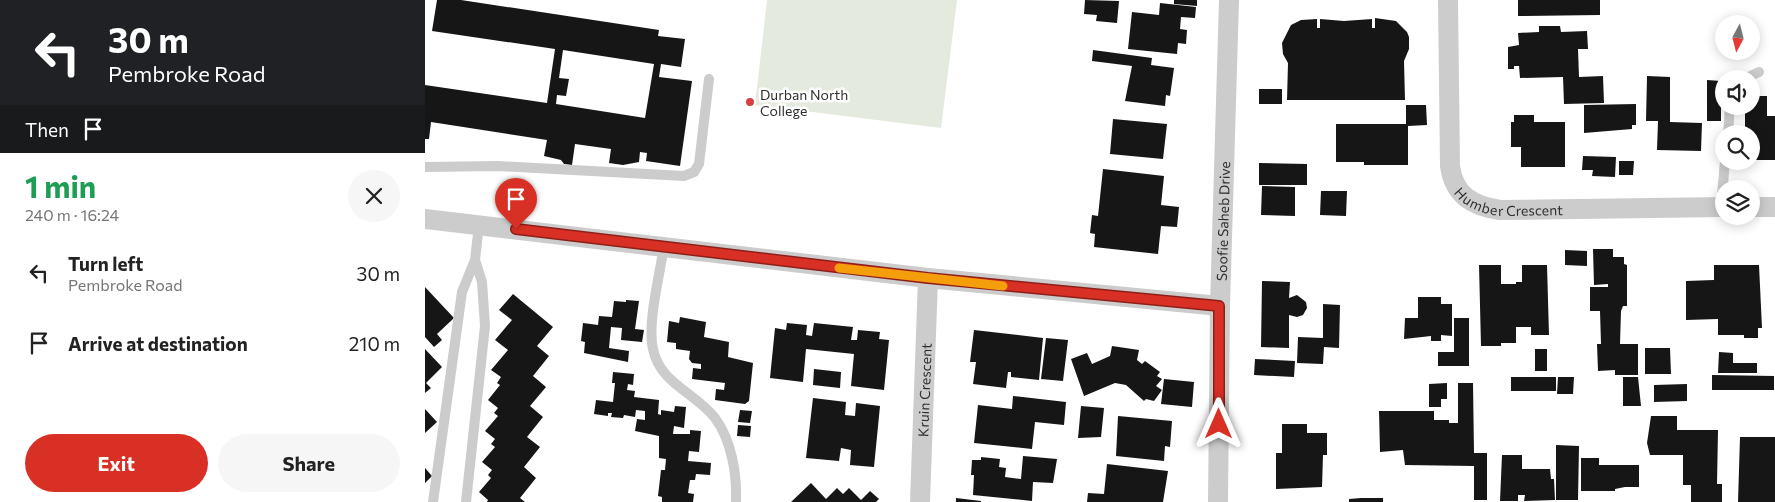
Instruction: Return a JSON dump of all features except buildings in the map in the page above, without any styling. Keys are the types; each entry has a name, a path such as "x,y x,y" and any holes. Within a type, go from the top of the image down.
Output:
{"street":[{"name":"Soofie Saheb Drive","path":"1218,502 1219,306 1229,0"},
{"name":"Humber Crescent","path":"1448,0 1450,166 1452,181 1460,193 1487,208 1500,210 1715,207"},
{"path":"1760,207 1775,207"},
{"path":"425,219 928,278 1219,306"},
{"name":"Kruin Crescent","path":"920,502 928,278"}],"lane":[{"path":"425,167 507,166 684,176 694,172 699,164 709,79"},
{"path":"433,502 461,292 475,260 479,225"},
{"path":"664,246 651,334 653,349 659,366 668,378 715,418 726,438 733,466 736,502"},
{"path":"466,502 485,326 482,282 475,260"}],"shaded area":[{"path":"767,0 957,0 941,128 755,105"}],"slow traffic":[{"path":"839,268 1003,286"}],"place":[{"name":"Durban North College","path":"750,102"}],"route":[{"path":"516,229 928,278 1219,306 1219,424"}]}
